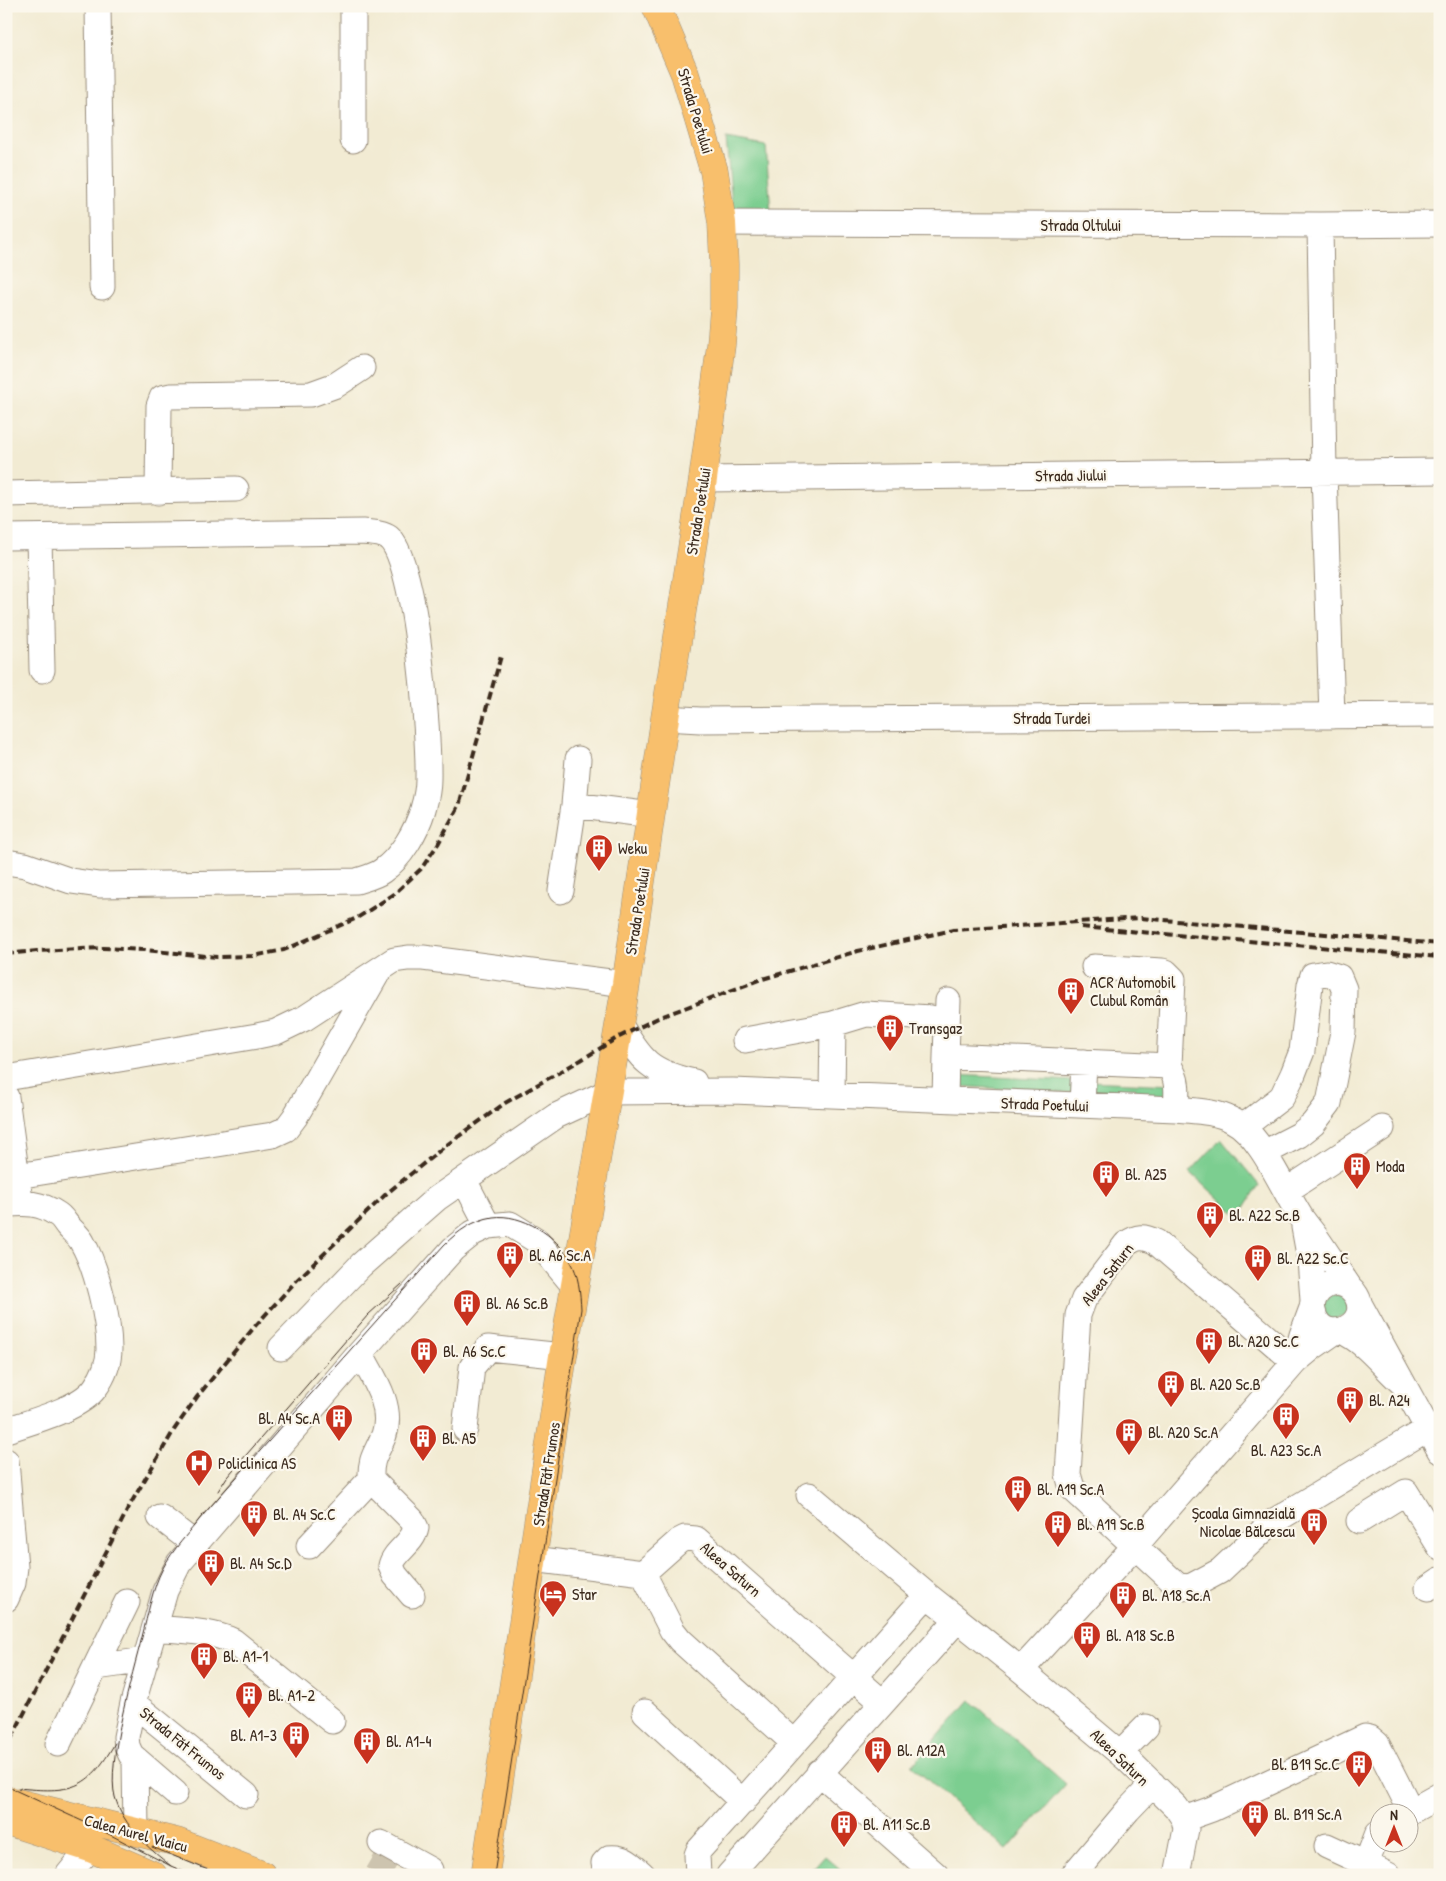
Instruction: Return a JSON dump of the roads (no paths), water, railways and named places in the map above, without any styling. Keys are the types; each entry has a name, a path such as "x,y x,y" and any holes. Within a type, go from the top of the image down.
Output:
{"main road":[{"name":"Strada Poetului","path":"608,1092 703,479 724,308 722,223 714,171 685,74 656,6"},
{"name":"Strada Făt Frumos","path":"488,1869 564,1356 608,1092"},
{"name":"Calea Aurel Vlaicu","path":"6,1800 177,1842 262,1875"},
{"name":"Calea Aurel Vlaicu","path":"6,1821 90,1848 153,1875"}],"street":[{"path":"98,6 102,287"},
{"path":"353,6 353,140"},
{"name":"Strada Oltului","path":"722,223 1440,224"},
{"path":"1320,225 1324,472 1332,716"},
{"path":"158,492 159,406 162,398 171,396 311,394 336,385 362,368"},
{"name":"Strada Jiului","path":"703,479 1440,471"},
{"path":"6,494 236,489"},
{"path":"6,537 363,532 388,538 402,561 409,584 428,748 427,788 422,811 415,827 394,861 381,871 357,881 99,885 71,881 25,865 6,862"},
{"path":"39,537 42,670"},
{"name":"Strada Turdei","path":"665,718 710,720 1440,715"},
{"path":"560,891 574,805 578,758"},
{"path":"574,805 651,815"},
{"path":"6,1078 276,1032 304,1018 380,968 400,958 423,958 626,984"},
{"path":"1094,967 1162,971 1170,975 1174,984 1169,1066 1178,1084 1176,1109"},
{"path":"17,1176 272,1135 286,1129 295,1117 380,968"},
{"path":"1243,1128 1282,1097 1293,1074 1302,1051 1310,985 1314,974 1326,972 1339,976 1344,989 1342,1032 1329,1103 1314,1124 1299,1135 1264,1153"},
{"path":"745,1040 833,1024 866,1014 939,1009 946,1056 945,1100"},
{"name":"Strada Poetului","path":"619,1023 638,1054 646,1063 658,1071 733,1091"},
{"path":"832,1094 833,1024"},
{"path":"946,1056 1169,1066"},
{"path":"1082,1105 1084,1062"},
{"name":"Strada Poetului","path":"608,1092 733,1091 1176,1109 1205,1112 1233,1120 1243,1128 1264,1153 1303,1220 1319,1240 1355,1296 1440,1452"},
{"path":"281,1348 361,1265 436,1199 556,1116 608,1092"},
{"path":"6,1097 17,1176 14,1204 38,1204 59,1214 82,1242 92,1266 103,1302 109,1351 105,1372 94,1390 73,1406 6,1430"},
{"path":"1286,1190 1382,1128"},
{"path":"464,1180 488,1226 510,1224 536,1240 575,1288"},
{"name":"Strada Poetului","path":"1303,1220 1310,1260 1314,1316 1318,1323 1325,1328 1338,1331 1366,1348 1400,1381"},
{"name":"Strada Făt Frumos","path":"246,1795 133,1703 170,1578 179,1563 360,1352 453,1249 473,1233 488,1226"},
{"name":"Aleea Saturn","path":"1295,1362 1156,1242 1141,1237 1133,1239 1126,1244 1084,1299 1078,1315 1068,1474 1072,1488 1178,1586 1190,1587 1226,1566 1283,1514 1427,1429"},
{"path":"1021,1670 1135,1546 1295,1362 1313,1347 1353,1324 1359,1312 1355,1296 1337,1284 1330,1284 1317,1293 1302,1335 1295,1362"},
{"path":"465,1429 472,1367 488,1348 564,1356"},
{"path":"309,1546 371,1479 373,1457 384,1436 387,1417 384,1402 378,1385 360,1352"},
{"path":"6,1461 9,1517 15,1567 13,1583 6,1598"},
{"path":"371,1479 415,1524 415,1533 395,1558 392,1566 395,1575 412,1595"},
{"path":"1359,1521 1414,1488 1440,1547"},
{"name":"Aleea Saturn","path":"809,1495 957,1620 1021,1670 1120,1753 1153,1784 1128,1810 1073,1875"},
{"path":"160,1517 195,1544"},
{"name":"Aleea Saturn","path":"643,1573 679,1540 684,1538 696,1539 882,1702"},
{"path":"533,1559 643,1573 672,1630 680,1640 794,1743"},
{"path":"698,1875 697,1855 699,1850 927,1595"},
{"path":"58,1744 127,1602"},
{"path":"729,1875 819,1772 957,1620"},
{"path":"155,1628 216,1635 233,1641 332,1721"},
{"path":"96,1667 146,1660"},
{"path":"133,1703 126,1737 128,1752 175,1793"},
{"path":"644,1712 743,1802"},
{"path":"1120,1753 1146,1727"},
{"path":"1184,1819 1212,1809 1365,1737 1370,1738 1377,1744 1405,1804"},
{"path":"135,1759 136,1831"},
{"path":"819,1772 936,1875"},
{"path":"1153,1784 1176,1807 1184,1819 1186,1829 1179,1874"},
{"path":"1418,1807 1440,1795"},
{"path":"380,1843 430,1870 428,1875"},
{"path":"1327,1846 1377,1870 1377,1854"},
{"path":"68,1875 90,1848"},
{"path":"609,1875 604,1863 609,1858 616,1857 625,1860 643,1875"}],"tunnel":[{"path":"373,1857 404,1875"}],"tram line":[{"path":"171,1866 138,1836 124,1818 115,1797 113,1782 117,1741 127,1694 153,1593 163,1568 176,1548 202,1516 444,1245 473,1223 486,1218 504,1217 538,1228 564,1251 573,1266 577,1278 581,1309 494,1875"},
{"path":"218,1491 227,1477 368,1315 402,1284"},
{"path":"18,1788 51,1790 64,1789 76,1785 86,1780 96,1771 115,1743"},
{"path":"6,1786 95,1827 191,1875"},
{"path":"152,1847 220,1875"}],"railway":[{"path":"6,954 103,948 217,957 253,956 284,950 357,918 393,895 421,869 438,844 459,806 501,656"},
{"path":"6,1749 131,1503 174,1430 197,1397 256,1325 297,1280 386,1194 444,1147 505,1103 617,1038 658,1018 759,980 858,951 953,930 1141,918 1440,944"},
{"path":"1081,927 1440,957"}],"place":[{"name":"Weku","path":"599,872"},
{"name":"ACR Automobil Clubul Român","path":"1071,1015"},
{"name":"Transgaz","path":"890,1052"},
{"name":"Moda","path":"1357,1190"},
{"name":"Bl. A25","path":"1106,1198"},
{"name":"Bl. A22 Sc.B","path":"1210,1239"},
{"name":"Bl. A6 Sc.A","path":"510,1279"},
{"name":"Bl. A22 Sc.C","path":"1258,1282"},
{"name":"Bl. A6 Sc.B","path":"467,1327"},
{"name":"Bl. A20 Sc.C","path":"1209,1365"},
{"name":"Bl. A6 Sc.C","path":"424,1375"},
{"name":"Bl. A20 Sc.B","path":"1171,1408"},
{"name":"Bl. A24","path":"1350,1424"},
{"name":"Bl. A23 Sc.A","path":"1286,1440"},
{"name":"Bl. A4 Sc.A","path":"339,1442"},
{"name":"Bl. A20 Sc.A","path":"1129,1456"},
{"name":"Bl. A5","path":"423,1462"},
{"name":"Policlinica AS","path":"199,1487"},
{"name":"Bl. A19 Sc.A","path":"1018,1513"},
{"name":"Bl. A4 Sc.C","path":"254,1538"},
{"name":"Școala Gimnazială Nicolae Bălcescu","path":"1314,1546"},
{"name":"Bl. A19 Sc.B","path":"1058,1548"},
{"name":"Bl. A4 Sc.D","path":"211,1587"},
{"name":"Star","path":"553,1618"},
{"name":"Bl. A18 Sc.A","path":"1123,1619"},
{"name":"Bl. A18 Sc.B","path":"1087,1659"},
{"name":"Bl. A1-1","path":"204,1680"},
{"name":"Bl. A1-2","path":"249,1719"},
{"name":"Bl. A1-3","path":"296,1759"},
{"name":"Bl. A1-4","path":"367,1765"},
{"name":"Bl. A12A","path":"878,1774"},
{"name":"Bl. B19 Sc.C","path":"1359,1788"},
{"name":"Bl. B19 Sc.A","path":"1255,1838"},
{"name":"Bl. A11 Sc.B","path":"844,1848"}]}
